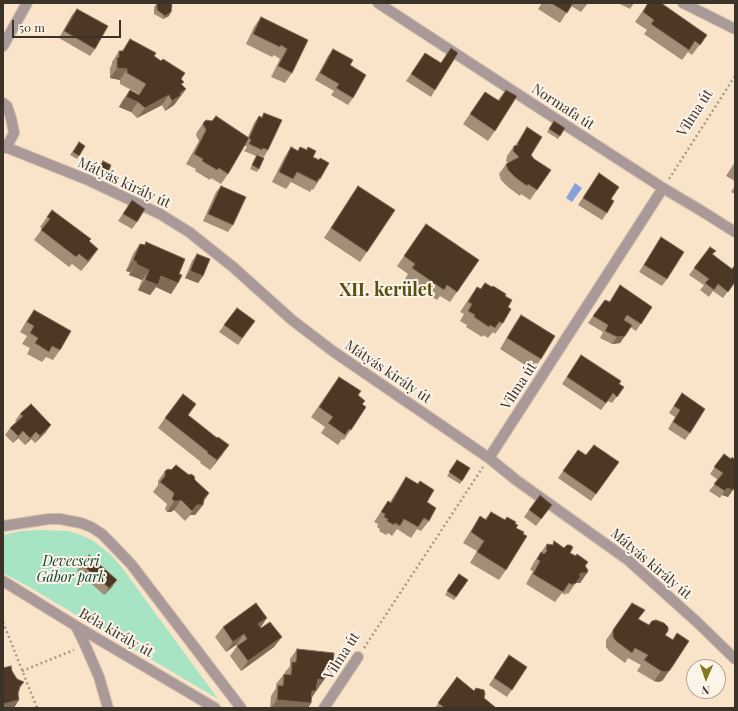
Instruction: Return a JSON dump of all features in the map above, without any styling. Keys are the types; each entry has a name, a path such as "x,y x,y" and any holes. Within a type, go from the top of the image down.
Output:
{"street":[{"path":"3,46 27,3"},
{"name":"Normafa út","path":"378,3 663,188 735,232"},
{"path":"683,3 735,29"},
{"path":"3,103 7,106 14,133 5,147"},
{"name":"Mátyás király út","path":"5,147 95,184 160,214 189,232 233,267 292,320 334,352 489,458 516,480 628,560 697,622 735,659"},
{"name":"Vilma út","path":"489,458 663,188"},
{"path":"3,526 49,519 60,519 81,523 102,534 131,564 241,708"},
{"name":"Béla király út","path":"3,581 215,708"},
{"path":"76,626 99,677 108,708"},
{"name":"Vilma út","path":"324,708 358,657"}],"path":[{"name":"Vilma út","path":"663,188 735,76"},
{"name":"Vilma út","path":"358,657 489,458"},
{"path":"3,622 37,708"},
{"path":"22,671 79,648 86,647"}],"green space":[{"name":"Devecseri Gábor park","path":"21,531 68,531 81,535 92,540 111,555 123,569 218,699 31,588 3,573 3,535"}],"water":[{"path":"575,183 582,188 572,202 566,198"}],"building":[{"path":"157,3 170,3 172,5 171,12 165,16 157,10"},
{"path":"551,3 573,3 567,13"},
{"path":"648,3 661,3 707,35 700,45 695,41 689,50 651,24 654,20 643,12"},
{"path":"77,9 108,26 95,49 64,31"},
{"path":"261,17 308,40 292,73 278,66 287,49 281,45 280,47 253,34"},
{"path":"130,39 156,53 154,56 161,61 163,59 185,73 181,79 184,82 181,84 186,89 180,93 181,95 172,101 169,95 145,108 138,102 126,97 130,90 139,95 146,84 127,73 127,69 117,68 119,51 123,51"},
{"path":"451,48 458,53 435,90 411,74 425,53 441,63"},
{"path":"333,49 353,60 350,65 366,75 353,98 336,88 339,84 320,73"},
{"path":"506,90 517,96 495,131 470,114 485,92 499,101"},
{"path":"264,113 282,120 268,150 263,148 262,150 249,144 251,140 249,138 259,116 262,118"},
{"path":"216,116 249,138 228,174 219,168 217,170 194,154 206,130 203,124 204,122 206,120 212,121"},
{"path":"554,121 565,128 560,136 549,129"},
{"path":"527,127 542,137 531,155 534,159 551,170 537,190 528,184 527,186 515,177 508,170 506,164 519,157 513,151 514,146 518,145"},
{"path":"79,142 85,146 79,156 73,152"},
{"path":"291,147 298,151 300,147 307,150 308,147 316,151 313,157 319,160 320,158 329,163 317,182 297,172 293,179 279,172"},
{"path":"257,155 264,158 259,169 252,165"},
{"path":"103,161 111,165 108,173 99,169"},
{"path":"599,173 619,187 611,199 614,201 607,213 583,198"},
{"path":"221,186 246,197 233,225 208,214"},
{"path":"358,186 395,210 367,252 331,228"},
{"path":"132,200 145,209 137,222 123,214"},
{"path":"52,210 91,239 89,241 98,249 88,261 79,254 76,257 41,230 50,219 47,217"},
{"path":"426,224 479,260 457,292 447,285 444,290 412,268 415,264 404,256"},
{"path":"661,237 684,252 667,279 644,265"},
{"path":"146,242 185,259 179,274 182,275 178,283 161,276 158,285 145,280 149,270 136,264 137,262 133,260 140,244 145,245"},
{"path":"710,247 716,251 712,254 732,269 735,265 735,282 728,292 718,284 714,290 705,283 709,279 694,268"},
{"path":"197,254 210,259 203,276 190,271"},
{"path":"485,283 506,294 505,296 512,300 508,307 511,309 503,323 499,322 495,328 490,325 489,327 468,311 472,304 468,302 477,287 481,289"},
{"path":"620,285 652,307 641,324 627,315 624,320 632,325 625,336 617,337 605,331 608,325 593,316 605,300 610,302"},
{"path":"237,308 255,321 242,338 224,325"},
{"path":"34,310 71,331 60,350 52,346 49,352 35,343 38,338 30,333 34,326 27,322"},
{"path":"521,315 555,336 541,359 507,338"},
{"path":"581,355 621,381 619,384 624,387 617,397 613,393 606,403 567,377"},
{"path":"339,377 361,391 358,395 365,401 362,404 366,407 351,430 349,429 345,435 328,423 333,417 319,407"},
{"path":"682,393 705,409 690,433 673,422 680,410 674,406"},
{"path":"183,394 196,404 188,415 217,438 218,437 229,445 217,460 165,418"},
{"path":"31,404 51,425 40,436 36,432 30,438 23,431 18,436 10,428 23,416 20,414"},
{"path":"594,445 619,462 596,494 563,471 578,450 586,455"},
{"path":"724,454 735,460 735,487 733,490 727,488 725,491 714,484 723,473 714,467"},
{"path":"457,460 470,468 462,481 449,472"},
{"path":"176,465 189,475 191,474 194,476 195,480 209,493 204,499 203,505 197,505 192,511 181,500 174,501 172,499 174,493 160,482 165,476 165,471 168,469 171,470"},
{"path":"406,477 418,484 420,481 434,490 427,502 436,508 429,521 424,518 418,527 404,519 400,526 395,523 394,525 387,521 388,519 384,517 385,514 381,512 388,501 391,503"},
{"path":"540,495 552,505 541,519 529,510"},
{"path":"491,512 505,520 507,517 516,522 515,524 518,525 516,528 524,532 523,534 527,536 506,570 477,552 484,541 471,532 480,516 486,520"},
{"path":"554,541 564,548 567,545 570,545 573,547 570,553 576,556 577,554 588,562 585,566 588,570 587,573 581,573 579,575 581,576 575,584 574,583 572,585 569,583 563,592 533,574 540,561 537,559 541,552 544,554 547,551 547,544 553,545"},
{"path":"89,555 117,580 109,588 81,564"},
{"path":"459,574 468,580 456,597 447,591"},
{"path":"256,603 267,618 258,624 261,628 270,622 282,637 248,661 237,646 247,639 244,634 233,642 223,627"},
{"path":"632,603 645,610 638,619 649,625 652,621 656,620 664,623 668,627 668,631 665,635 673,640 677,633 689,641 669,671 661,671 644,660 648,655 635,648 632,653 613,637 613,630"},
{"path":"297,649 334,653 333,667 325,667 324,680 318,679 316,691 312,691 311,703 277,700 278,685 283,686 284,674 291,675 292,662 296,662"},
{"path":"509,655 527,667 512,690 494,678"},
{"path":"11,666 17,679 24,682 20,686 18,694 19,700 3,704 3,668"},
{"path":"457,677 474,691 476,688 484,690 484,698 495,708 445,708 438,703"}],"district":[{"name":"XII. kerület","path":"386,290"}]}
